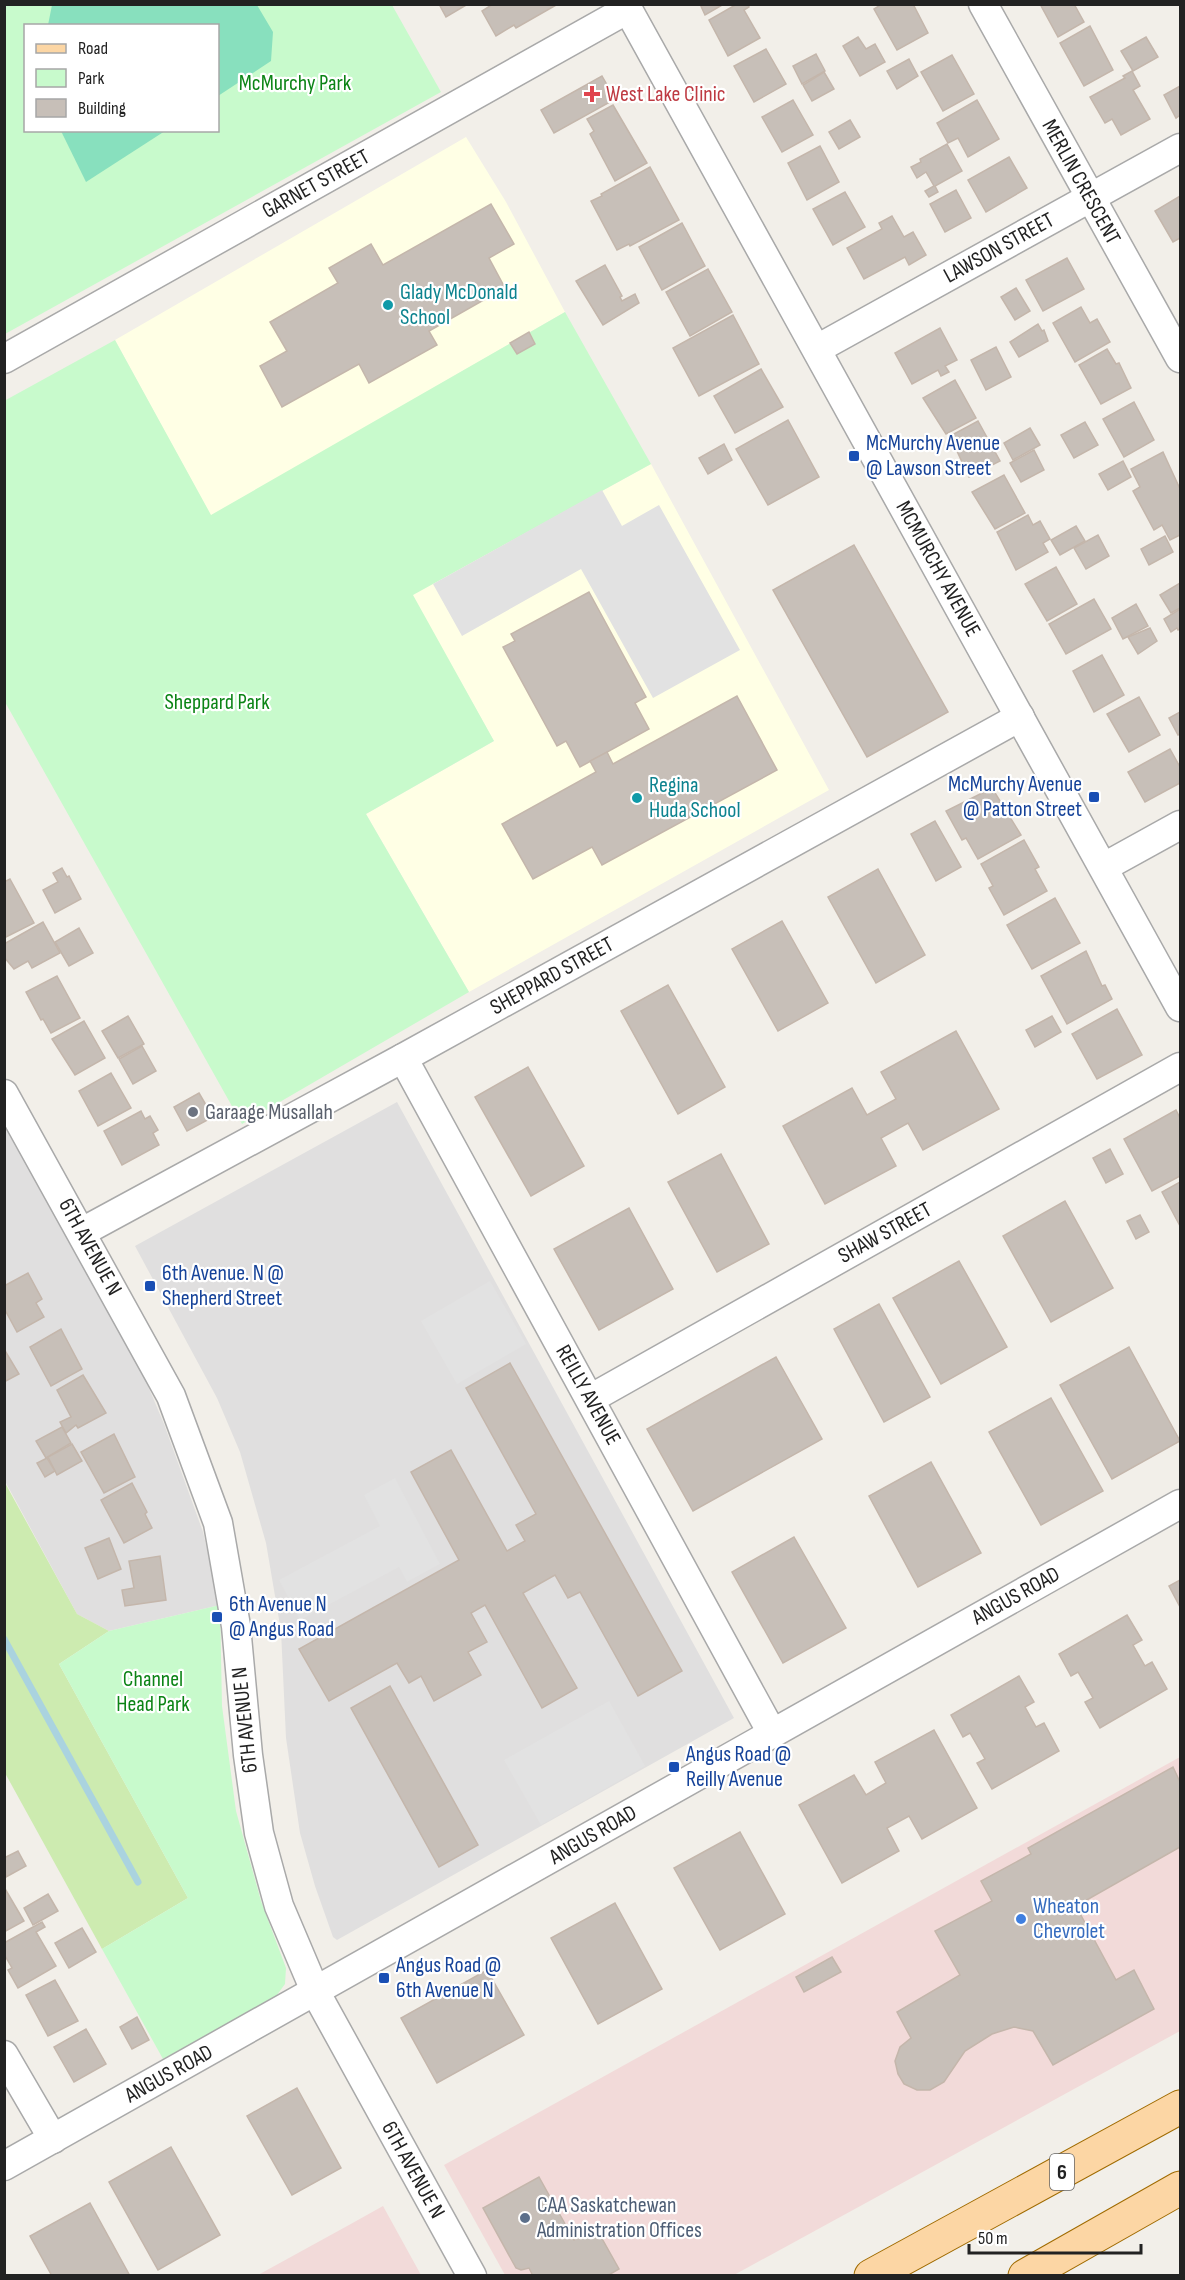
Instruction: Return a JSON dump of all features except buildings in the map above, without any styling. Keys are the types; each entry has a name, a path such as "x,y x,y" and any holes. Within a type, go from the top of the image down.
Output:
{"main road":[{"name":"6","path":"872,2276 1180,2107"},
{"path":"1025,2276 1180,2188"}],"street":[{"name":"MERLIN CRESCENT","path":"982,4 1180,358"},
{"name":"MCMURCHY AVENUE","path":"626,7 1180,1007"},
{"name":"GARNET STREET","path":"4,358 626,7"},
{"name":"LAWSON STREET","path":"817,349 1180,148"},
{"name":"SHEPPARD STREET","path":"82,1232 404,1058 1020,717"},
{"path":"1104,867 1180,825"},
{"name":"REILLY AVENUE","path":"404,1058 772,1733"},
{"name":"SHAW STREET","path":"590,1399 1180,1067"},
{"name":"6TH AVENUE N","path":"4,1094 171,1396 218,1523 236,1626 248,1755 259,1833 279,1906 316,1993 472,2276"},
{"name":"ANGUS ROAD","path":"4,2166 316,1993 1180,1504"},
{"path":"4,2055 53,2139"}],"shaded area":[{"path":"466,137 506,202 565,312 211,516 115,340"},
{"path":"651,464 829,790 469,992 366,814 494,741 412,595"},
{"path":"602,490 622,526 659,505 740,650 653,698 581,569 462,636 433,584"},
{"path":"397,1102 734,1718 337,1940 333,1937 315,1886 300,1833 286,1738 281,1631 266,1543 240,1452 217,1398 135,1246"},
{"path":"4,1122 140,1367 164,1424 203,1532 220,1605 109,1631 77,1614 5,1481"},
{"path":"490,1281 526,1344 457,1384 421,1321"},
{"path":"395,1478 440,1564 407,1582 399,1567 300,1620 279,1580 380,1526 364,1495"},
{"path":"609,1701 645,1766 541,1825 504,1760"},
{"path":"1180,1757 1180,2031 734,2275 505,2275 444,2165"},
{"path":"383,2206 421,2275 258,2275 349,2225"}],"green space":[{"name":"McMurchy Park","path":"5,5 392,5 441,92 5,334"},
{"path":"52,5 257,5 273,32 271,61 219,95 219,24 48,24"},
{"path":"61,132 163,132 86,182"},
{"name":"Sheppard Park","path":"565,312 651,464 413,595 494,741 366,814 469,992 242,1124 5,702 4,401 115,340 211,515"},
{"path":"4,1481 77,1614 109,1631 59,1664 188,1898 102,1949 5,1773"},
{"name":"Channel Head Park","path":"220,1605 222,1706 236,1811 261,1901 286,1968 285,1984 274,1999 163,2059 102,1949 188,1898 59,1664 109,1631"}],"waterway":[{"path":"4,1639 138,1882"}],"place":[{"name":"West Lake Clinic","path":"592,94"},
{"name":"Glady McDonald School","path":"388,305"},
{"name":"McMurchy Avenue @ Lawson Street","path":"854,456"},
{"name":"McMurchy Avenue @ Patton Street","path":"1094,797"},
{"name":"Regina Huda School","path":"637,798"},
{"name":"Garaage Musallah","path":"193,1112"},
{"name":"6th Avenue. N @ Shepherd Street","path":"150,1286"},
{"name":"6th Avenue N @ Angus Road","path":"217,1617"},
{"name":"Angus Road @ Reilly Avenue","path":"674,1767"},
{"name":"Wheaton Chevrolet","path":"1021,1919"},
{"name":"Angus Road @ 6th Avenue N","path":"384,1978"},
{"name":"CAA Saskatchewan Administration Offices","path":"525,2218"}]}
